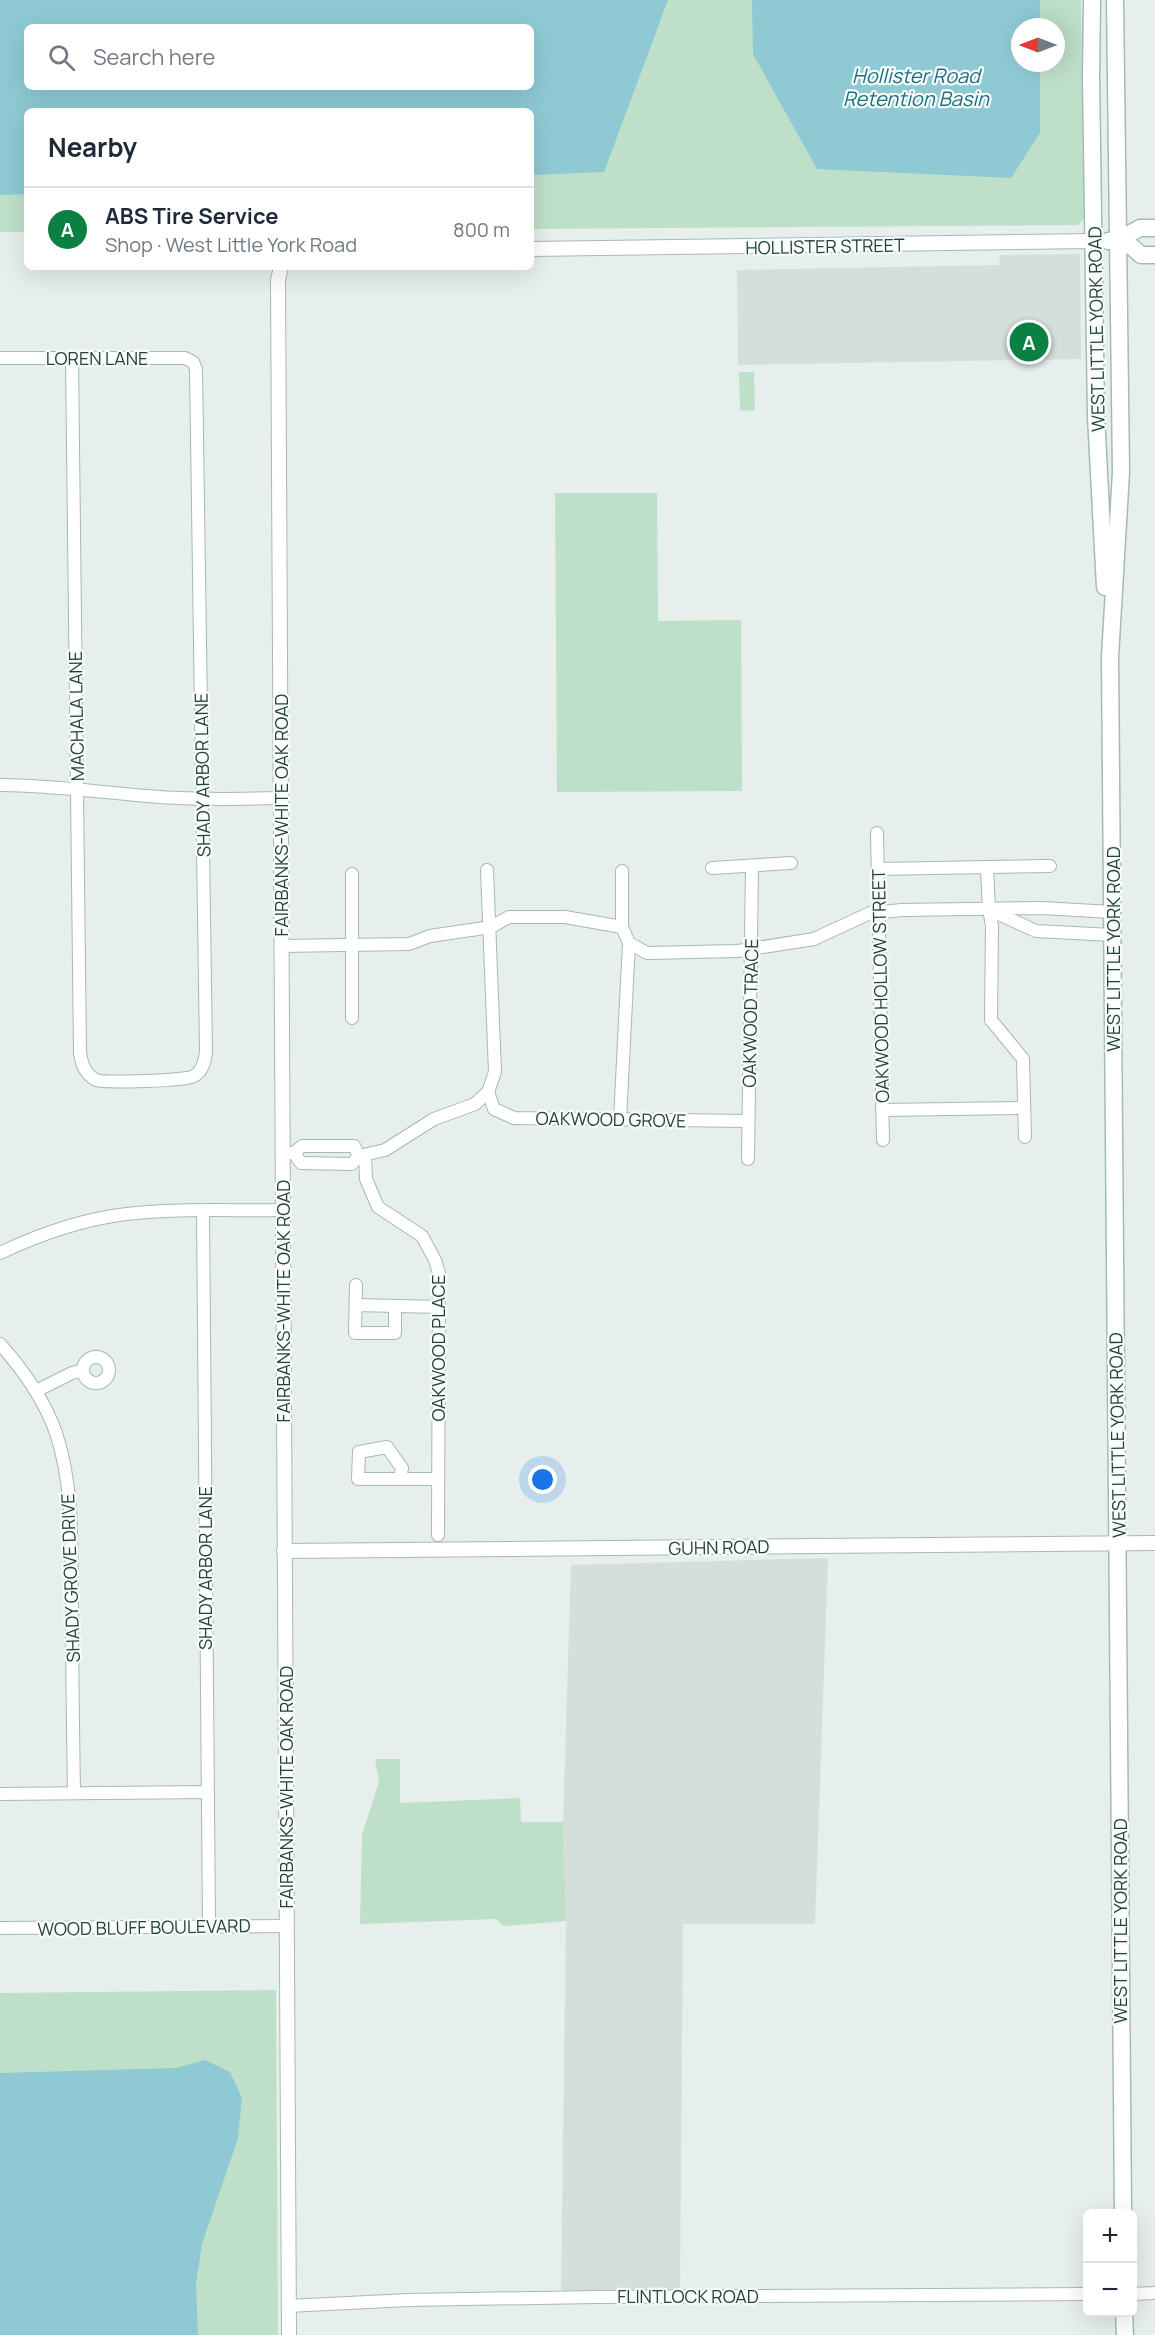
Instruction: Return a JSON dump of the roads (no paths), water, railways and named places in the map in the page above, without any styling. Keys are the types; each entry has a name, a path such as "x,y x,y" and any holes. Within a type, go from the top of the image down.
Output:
{"main road":[{"name":"WEST LITTLE YORK ROAD","path":"1092,0 1091,78 1098,474 1110,657 1123,2209"},
{"name":"WEST LITTLE YORK ROAD","path":"1110,657 1121,472 1115,0"},
{"name":"HOLLISTER STREET","path":"1095,241 1118,240 1140,228 1155,228"},
{"path":"1118,240 1132,247 1140,255 1155,255"},
{"path":"1124,2317 1125,2335"}],"street":[{"name":"HOLLISTER STREET","path":"534,249 1095,241"},
{"name":"FAIRBANKS-WHITE OAK ROAD","path":"280,270 278,280 281,946 289,1153 282,1210 289,2335"},
{"name":"MACHALA LANE","path":"72,357 80,1053 87,1074"},
{"name":"LOREN LANE","path":"0,358 185,357 193,362"},
{"name":"SHADY ARBOR LANE","path":"87,1074 100,1081 181,1079 196,1075 201,1070 206,1052 198,378 193,362"},
{"path":"0,785 33,785 203,799 281,798"},
{"name":"OAKWOOD HOLLOW STREET","path":"877,833 883,1140"},
{"path":"712,868 791,863"},
{"path":"878,869 1050,866"},
{"name":"OAKWOOD TRACE","path":"748,1159 752,867"},
{"path":"987,868 988,909 992,926 991,1020 1023,1059 1025,1137"},
{"path":"362,1155 354,1146 302,1146 289,1153 301,1163 352,1164 362,1155 385,1150 434,1119 475,1104 488,1092 495,1072 487,870"},
{"path":"620,1120 629,943 622,927 622,871"},
{"path":"352,874 352,1018"},
{"path":"629,943 647,953 738,951 814,939 870,913 879,912 1042,908 1112,912"},
{"path":"988,909 1036,931 1112,935"},
{"path":"281,946 409,944 430,936 491,927 509,917 545,916 622,927"},
{"name":"OAKWOOD GROVE","path":"488,1092 494,1109 514,1118 748,1121"},
{"path":"882,1110 1024,1108"},
{"name":"OAKWOOD PLACE","path":"362,1155 366,1179 378,1207 422,1236 439,1273 438,1535"},
{"path":"0,1253 28,1239 104,1218 144,1213 282,1210"},
{"name":"SHADY ARBOR LANE","path":"202,1212 209,1925"},
{"path":"356,1285 355,1333 395,1333 395,1306"},
{"path":"356,1305 439,1307"},
{"name":"SHADY GROVE DRIVE","path":"0,1344 36,1391 56,1433 63,1459 70,1502 74,1793"},
{"path":"36,1391 72,1372 83,1370"},
{"path":"400,1479 438,1479"},
{"name":"GUHN ROAD","path":"284,1551 1155,1543"},
{"path":"0,1794 207,1792"},
{"name":"WOOD BLUFF BOULEVARD","path":"0,1928 287,1926"},
{"path":"1137,2294 1155,2293"},
{"name":"FLINTLOCK ROAD","path":"288,2306 408,2300 596,2297 1083,2294"}],"water":[{"path":"0,0 668,0 604,172 534,175 534,108 24,108 24,194 0,195"},
{"name":"Hollister Road Retention Basin","path":"752,0 1040,0 1040,18 1011,18 1011,72 1040,72 1040,133 1011,178 817,169 753,54"},
{"path":"205,2060 230,2072 242,2098 238,2138 202,2244 196,2283 198,2335 0,2335 0,2073 176,2068"}],"place":[{"name":"ABS Tire Service","path":"1029,342"}]}
